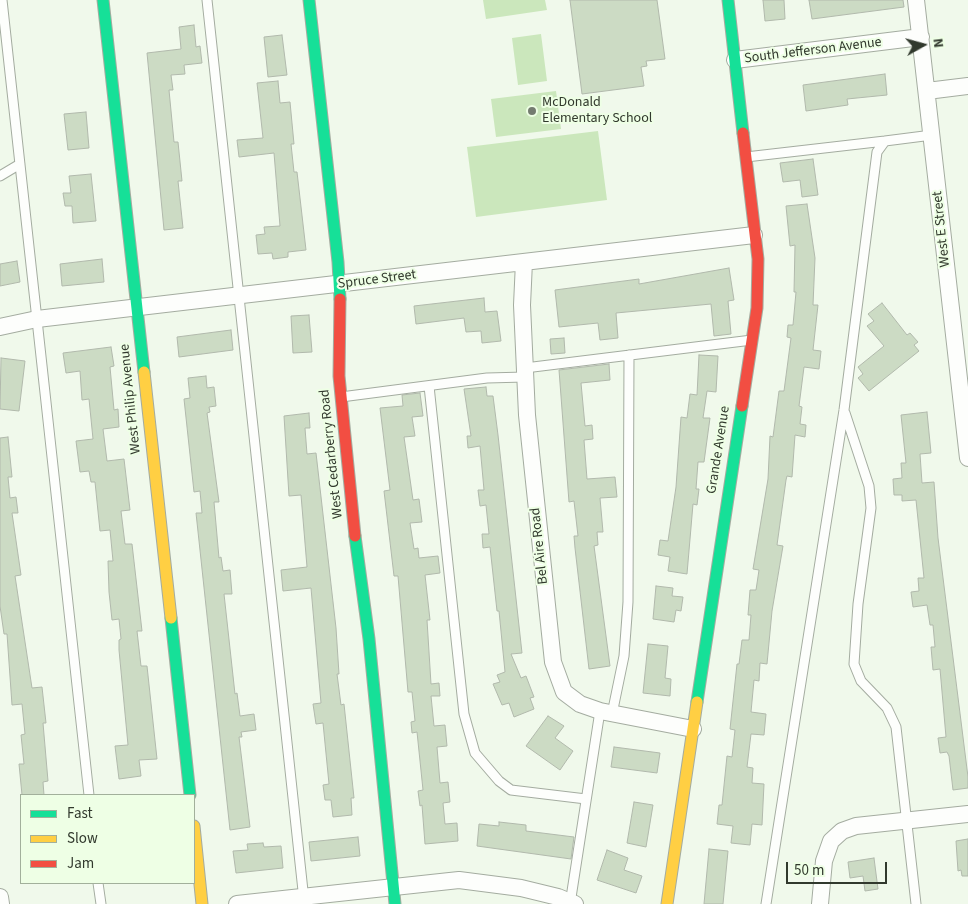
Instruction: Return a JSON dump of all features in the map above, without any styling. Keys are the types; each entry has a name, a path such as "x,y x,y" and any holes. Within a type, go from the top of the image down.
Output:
{"street":[{"name":"West Philip Avenue","path":"103,0 190,794"},
{"name":"West Cedarberry Road","path":"309,0 339,284 341,397 369,639 396,904"},
{"name":"Grande Avenue","path":"668,904 757,308 758,259 728,0"},
{"name":"West E Street","path":"916,0 965,396 968,458"},
{"name":"South Jefferson Avenue","path":"735,60 921,38"},
{"path":"926,91 968,86"},
{"name":"Spruce Street","path":"0,326 37,319 754,235"},
{"name":"Bel Aire Road","path":"524,262 522,305 527,415 553,662 564,692 580,704 606,712 693,729"},
{"path":"820,904 824,861 831,841 842,831 856,826 968,814"},
{"path":"195,836 202,904"},
{"path":"236,904 304,900 394,886 459,880 521,888 572,903"},
{"path":"0,896 1,904"}],"lane":[{"path":"2,0 89,794"},
{"path":"207,0 304,900"},
{"path":"745,157 932,135"},
{"path":"766,904 844,410 877,152 885,141"},
{"path":"0,176 20,164"},
{"path":"341,397 525,373 630,356 752,340"},
{"path":"572,903 586,799 606,712 624,656 628,602 630,356"},
{"path":"429,386 464,714 476,753 499,781 511,790 586,799"},
{"path":"844,410 869,486 871,508 858,604 854,664 860,680 887,708 896,727 916,904"},
{"path":"98,884 101,904"}],"green space":[{"path":"483,0 545,0 547,10 486,19"},
{"path":"541,34 547,81 518,85 512,38"},
{"path":"556,91 561,129 496,137 491,99"},
{"path":"598,131 607,200 476,217 467,147"}],"building":[{"path":"570,0 657,0 665,59 646,61 647,66 641,67 644,86 582,94"},
{"path":"763,0 784,0 785,19 765,21"},
{"path":"809,0 903,0 904,7 812,19"},
{"path":"194,25 196,47 200,46 202,63 184,65 185,74 171,75 173,90 169,90 174,142 178,142 182,181 178,181 183,228 164,230 147,53 181,49 179,27"},
{"path":"282,35 287,75 268,77 264,37"},
{"path":"885,74 887,95 847,99 848,105 806,111 803,85"},
{"path":"278,81 280,103 290,102 294,144 291,144 294,172 297,172 306,250 288,252 288,257 273,259 272,253 258,254 256,235 265,234 264,227 280,226 274,153 239,157 237,140 263,138 257,83"},
{"path":"86,112 89,148 68,150 64,114"},
{"path":"813,159 818,195 802,197 800,180 783,182 780,163"},
{"path":"91,174 96,221 73,223 72,206 65,206 63,193 71,193 69,176"},
{"path":"807,204 815,258 813,305 818,305 813,350 821,351 819,369 804,367 799,406 802,407 800,424 806,425 805,437 795,435 792,477 787,476 786,480 777,545 783,546 772,611 767,664 760,663 759,681 754,680 751,712 766,714 764,735 751,734 747,767 753,768 752,783 764,784 762,825 752,824 750,845 731,843 733,826 717,824 719,805 722,805 727,756 732,757 735,730 730,729 737,664 739,664 742,640 749,640 750,590 756,590 759,570 753,569 768,479 770,436 773,437 779,391 784,391 791,338 787,337 788,325 793,325 796,292 794,292 795,245 790,246 786,206"},
{"path":"102,259 104,282 62,286 60,264"},
{"path":"17,261 20,282 0,286 0,264"},
{"path":"729,268 734,300 728,301 731,334 714,336 711,304 616,313 618,338 600,340 598,323 559,327 555,290 639,279 639,284"},
{"path":"484,298 485,312 497,311 501,341 482,343 481,331 466,332 464,318 416,324 414,306"},
{"path":"882,303 907,335 910,333 918,342 914,345 919,351 869,391 858,378 863,374 858,367 884,346 867,326 874,321 868,314"},
{"path":"309,315 312,352 293,353 291,316"},
{"path":"231,330 233,350 179,357 177,337"},
{"path":"564,338 565,353 551,354 550,339"},
{"path":"111,347 114,366 110,367 114,410 118,409 119,427 103,429 107,461 124,459 130,510 121,511 125,544 132,544 142,631 137,631 141,666 147,666 157,759 139,760 141,776 119,779 115,746 128,745 119,650 119,640 121,639 119,619 112,620 109,592 108,561 113,561 110,530 100,531 95,482 91,482 89,471 80,472 76,441 93,439 89,399 82,400 80,371 66,373 63,353"},
{"path":"699,355 718,356 716,392 707,391 703,418 710,418 704,462 698,462 696,489 699,489 697,505 693,504 687,574 668,571 670,557 658,555 660,540 668,541 676,487 681,417 687,418 690,394 697,395"},
{"path":"1,358 25,361 19,411 0,409"},
{"path":"609,364 610,380 581,383 585,426 592,425 593,439 584,440 587,479 615,477 617,497 600,498 603,532 597,532 598,545 594,546 610,666 589,669 575,548 574,536 578,536 574,501 569,502 559,370"},
{"path":"206,376 207,388 214,387 216,406 209,407 210,412 207,413 219,502 214,502 219,558 221,557 223,571 230,570 232,594 224,594 235,694 237,693 240,716 254,714 256,730 241,732 242,737 239,737 250,827 230,830 196,513 202,513 200,491 194,492 184,399 190,398 188,378"},
{"path":"486,387 487,396 493,396 522,653 511,654 521,678 526,676 534,697 530,698 534,709 514,717 509,703 502,705 493,684 500,682 497,675 505,672 499,611 497,611 490,547 483,548 482,534 489,534 486,505 480,506 478,490 484,490 480,446 468,448 467,436 471,436 464,389"},
{"path":"420,393 423,416 412,417 415,436 404,437 413,500 419,499 422,522 410,523 414,549 418,548 419,558 438,556 440,573 425,575 430,620 427,620 431,684 439,683 440,696 431,696 434,726 445,725 447,746 437,747 440,783 448,782 450,802 443,803 445,824 457,823 458,841 425,844 422,805 420,806 418,791 423,790 417,732 412,733 411,722 415,721 412,692 408,692 398,576 394,576 384,491 390,490 380,408 403,406 402,395"},
{"path":"927,412 931,453 920,454 922,483 934,482 938,538 968,777 968,788 953,790 949,756 947,752 940,753 938,738 946,737 940,669 933,670 931,647 935,647 933,625 930,625 927,605 913,607 911,592 919,591 918,578 924,578 916,500 902,501 902,495 894,495 893,479 902,478 901,463 906,463 901,415"},
{"path":"309,413 310,428 305,428 307,454 316,453 336,628 339,674 337,674 341,705 344,704 354,798 351,798 352,815 333,817 331,800 325,800 323,785 329,784 323,723 316,724 313,704 321,703 311,588 283,591 281,570 307,567 301,495 289,496 284,416"},
{"path":"8,437 12,477 8,477 10,498 16,497 18,513 12,513 21,575 15,576 32,688 42,687 46,723 43,723 48,781 43,782 44,794 22,794 19,764 24,764 21,735 25,734 22,704 12,705 7,634 4,634 0,606 0,438"},
{"path":"656,586 673,588 672,596 683,597 681,611 676,610 674,622 653,619"},
{"path":"648,644 668,646 665,678 671,679 670,696 643,693"},
{"path":"548,716 564,726 555,738 573,751 560,770 526,746"},
{"path":"614,747 660,753 657,773 611,767"},
{"path":"634,802 653,805 646,847 627,843"},
{"path":"499,822 526,825 526,831 574,837 571,859 477,846 479,824 499,826"},
{"path":"358,837 360,856 311,861 309,842"},
{"path":"968,839 968,876 962,876 961,870 958,871 956,841"},
{"path":"263,843 264,847 281,846 283,868 236,873 233,851 248,850 247,844"},
{"path":"709,849 728,851 723,904 704,904"},
{"path":"607,850 628,858 624,870 642,876 636,893 597,880"},
{"path":"874,858 878,889 865,891 863,876 850,878 848,862"}],"traffic: fast":[{"path":"103,0 144,372"},
{"path":"309,0 338,262 340,299"},
{"path":"728,0 743,133"},
{"path":"697,702 742,406"},
{"path":"355,536 369,639 395,904"},
{"path":"171,618 190,794"}],"traffic: slow":[{"path":"144,372 171,618"},
{"path":"667,904 697,702"},
{"path":"195,836 202,904"}],"traffic: jam":[{"path":"742,406 757,308 758,259 743,133"},
{"path":"340,299 339,376 355,536"}],"place":[{"name":"McDonald Elementary School","path":"532,111"}]}
